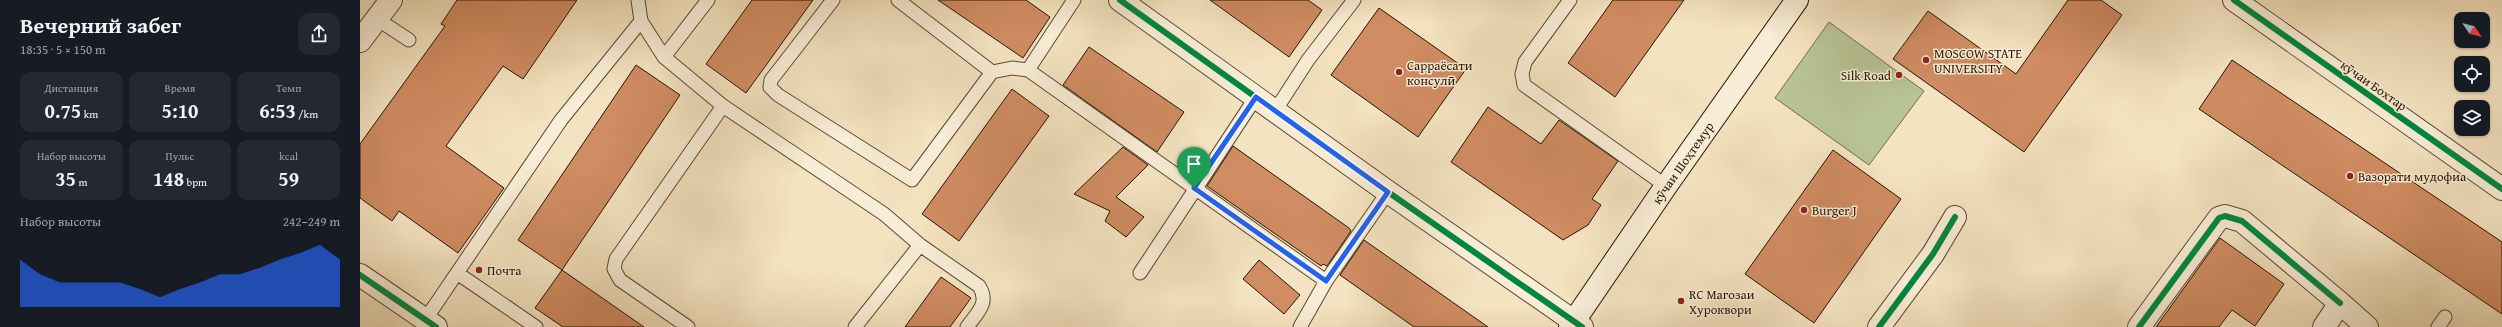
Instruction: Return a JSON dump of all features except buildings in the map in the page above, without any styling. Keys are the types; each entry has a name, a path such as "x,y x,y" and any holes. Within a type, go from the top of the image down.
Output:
{"street":[{"path":"360,41 391,0"},
{"path":"1120,0 1576,325"},
{"name":"кӯчаи Шоҳтемур","path":"1576,325 1666,186 1797,0"},
{"name":"кӯчаи Бохтар","path":"2234,0 2502,189"},
{"path":"2139,327 2219,218 2225,216 2242,221 2367,327"},
{"path":"1879,327 1933,254 1955,217"},
{"path":"360,275 431,323"},
{"path":"2324,327 2340,303"}],"lane":[{"path":"638,0 641,21 664,58 723,106 884,214 920,245 979,286 983,292 984,303 967,327"},
{"path":"664,58 708,0"},
{"path":"833,0 771,80 770,87 778,95 912,180 992,72 1012,68 1028,70 1326,281"},
{"path":"898,0 992,72"},
{"path":"1028,70 1074,0"},
{"path":"1275,111 1308,60 1354,0"},
{"path":"1570,0 1525,62 1522,74 1524,85 1666,186"},
{"path":"377,19 410,40"},
{"path":"431,323 457,273 561,120 641,21"},
{"path":"1140,273 1194,188 1256,97"},
{"path":"688,327 620,280 614,269 616,259 723,106"},
{"path":"1300,327 1326,281 1388,192"},
{"path":"855,327 920,245"},
{"path":"457,273 536,327"}],"green space":[{"path":"1829,22 1924,91 1869,165 1775,98"}],"cycle path":[{"path":"1120,0 1388,192 1582,327"},
{"path":"2234,0 2502,189"},
{"path":"2139,327 2219,218 2225,216 2242,221 2340,303"},
{"path":"1879,327 1933,254 1955,217"},
{"path":"360,275 436,327"}],"place":[{"name":"MOSCOW STATE UNIVERSITY","path":"1926,60"},
{"name":"Сарраёсати консулӣ","path":"1399,72"},
{"name":"Silk Road","path":"1899,75"},
{"name":"Вазорати мудофиа","path":"2350,176"},
{"name":"Burger J","path":"1804,210"},
{"name":"Почта","path":"479,270"},
{"name":"RC Магозаи Хуроквори","path":"1681,301"}],"route":[{"path":"1256,97 1388,192 1326,281 1194,188 1256,97"}]}
